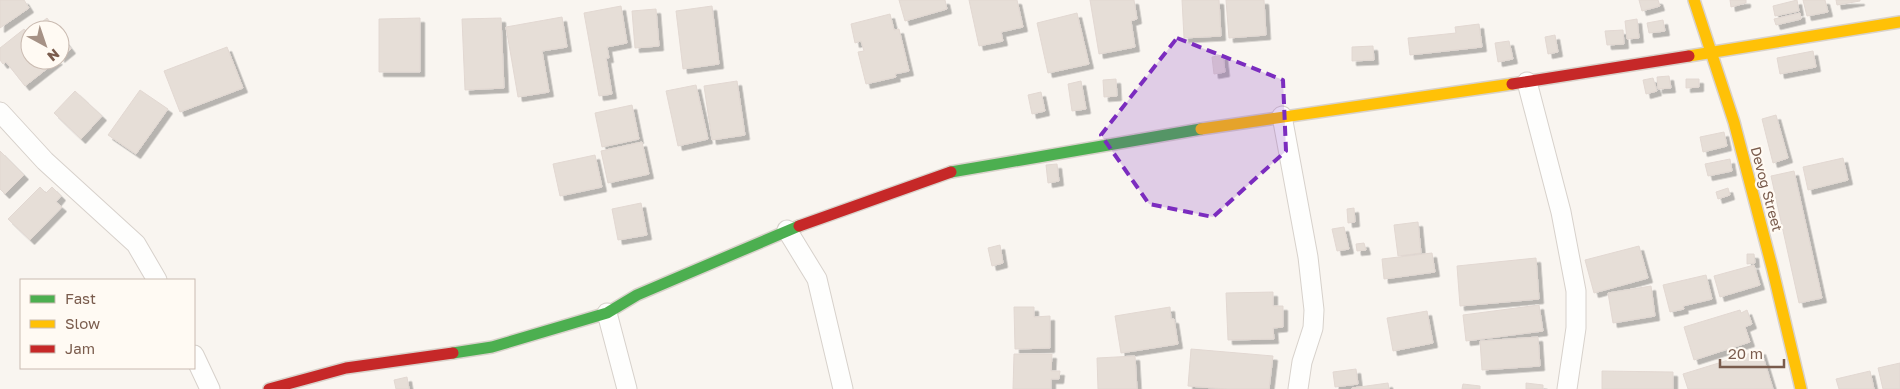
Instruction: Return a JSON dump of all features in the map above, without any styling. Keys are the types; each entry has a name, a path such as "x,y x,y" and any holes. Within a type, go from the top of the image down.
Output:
{"street":[{"name":"Devog Street","path":"1694,0 1734,122 1772,267 1801,389"},
{"path":"269,389 346,368 492,347 607,313 637,295 787,230 956,170 1282,116 1527,82 1900,22"},
{"path":"1527,82 1560,212 1576,291 1576,328 1567,389"},
{"path":"0,112 45,161 136,244 156,279"},
{"path":"1282,116 1308,257 1314,310 1313,328 1302,362 1298,389"},
{"path":"787,230 817,279 843,389"},
{"path":"607,313 627,389"},
{"path":"195,357 210,389"}],"highlighted area":[{"path":"1177,38 1283,80 1286,151 1213,217 1149,204 1101,135"}],"building":[{"path":"0,0 24,0 29,8 0,28"},
{"path":"899,0 945,0 947,9 905,21"},
{"path":"969,0 1017,0 1023,27 1001,32 1003,41 979,46"},
{"path":"1090,0 1134,0 1137,19 1131,21 1135,47 1099,54"},
{"path":"1182,0 1219,0 1221,36 1184,38"},
{"path":"1226,0 1264,0 1266,35 1229,38"},
{"path":"1639,0 1658,0 1660,6 1642,11"},
{"path":"1730,0 1746,0 1746,3 1731,7"},
{"path":"1797,0 1799,11 1775,16 1773,6"},
{"path":"1803,0 1825,0 1828,12 1807,16"},
{"path":"1836,0 1860,0 1860,1 1837,5"},
{"path":"621,6 627,43 607,47 609,58 606,58 612,94 599,96 584,13"},
{"path":"712,6 719,64 683,69 676,11"},
{"path":"656,9 659,46 635,48 632,11"},
{"path":"1077,13 1089,64 1048,73 1037,23"},
{"path":"1800,13 1801,19 1776,25 1774,19"},
{"path":"890,14 894,30 899,29 909,71 895,74 896,77 866,84 858,52 864,51 861,41 855,43 851,24"},
{"path":"562,17 567,47 542,51 549,92 518,97 506,27"},
{"path":"420,18 420,72 379,72 379,19"},
{"path":"501,18 504,88 465,90 462,19"},
{"path":"1637,19 1639,38 1627,39 1625,21"},
{"path":"1663,20 1665,31 1649,33 1647,23"},
{"path":"1479,24 1482,47 1410,55 1408,38 1456,33 1455,27"},
{"path":"1623,30 1624,44 1607,45 1605,31"},
{"path":"20,32 20,70 45,70 25,86 6,62 3,64 0,60 0,48"},
{"path":"1555,35 1558,52 1548,54 1545,37"},
{"path":"1509,41 1513,59 1498,62 1495,43"},
{"path":"1373,46 1374,60 1352,61 1352,47"},
{"path":"227,47 243,88 180,112 164,71"},
{"path":"1813,51 1816,67 1780,74 1777,58"},
{"path":"1223,55 1225,72 1214,74 1212,57"},
{"path":"1669,76 1671,88 1658,89 1657,77"},
{"path":"1653,78 1657,91 1646,94 1643,80"},
{"path":"1116,79 1117,96 1104,97 1103,80"},
{"path":"1686,79 1699,79 1699,87 1686,88"},
{"path":"737,81 745,135 712,140 704,86"},
{"path":"1081,81 1086,109 1072,111 1068,84"},
{"path":"696,85 708,139 678,146 666,91"},
{"path":"140,90 168,109 136,154 108,135"},
{"path":"75,91 102,116 81,139 54,113"},
{"path":"1041,92 1045,111 1032,114 1028,95"},
{"path":"632,105 639,139 602,147 595,113"},
{"path":"1776,115 1788,158 1773,163 1762,119"},
{"path":"1724,132 1727,146 1703,152 1700,137"},
{"path":"642,142 649,174 608,183 601,151"},
{"path":"0,151 24,175 5,194 0,189"},
{"path":"595,155 602,187 560,196 553,164"},
{"path":"1843,158 1848,180 1808,190 1803,167"},
{"path":"1730,159 1732,171 1708,176 1705,164"},
{"path":"1057,164 1059,181 1048,183 1046,165"},
{"path":"1794,171 1822,298 1799,303 1771,176"},
{"path":"40,187 46,193 52,187 61,196 56,202 62,207 30,240 8,219"},
{"path":"1728,188 1730,195 1718,199 1716,192"},
{"path":"641,203 647,235 618,240 612,209"},
{"path":"1354,208 1355,222 1348,223 1347,209"},
{"path":"1418,222 1421,253 1398,256 1394,225"},
{"path":"1344,227 1349,249 1337,251 1332,229"},
{"path":"1364,243 1366,250 1357,251 1356,244"},
{"path":"1000,245 1003,263 992,266 988,248"},
{"path":"1639,246 1648,278 1594,293 1585,260"},
{"path":"1432,253 1435,272 1384,279 1382,259"},
{"path":"1747,254 1754,254 1755,263 1747,264"},
{"path":"1536,258 1539,299 1460,306 1457,266"},
{"path":"1754,265 1760,285 1720,297 1714,276"},
{"path":"1706,275 1712,299 1683,306 1684,309 1670,312 1663,285"},
{"path":"1651,286 1655,316 1613,323 1608,293"},
{"path":"1273,292 1273,306 1283,306 1283,327 1273,328 1274,339 1228,340 1226,293"},
{"path":"1539,305 1543,331 1466,341 1463,315"},
{"path":"1014,307 1034,307 1034,317 1050,316 1050,348 1015,349"},
{"path":"1170,307 1171,319 1174,319 1178,344 1121,353 1115,316"},
{"path":"1740,310 1741,313 1747,310 1752,324 1745,327 1750,342 1694,360 1684,327"},
{"path":"1427,311 1433,343 1393,351 1387,318"},
{"path":"1538,337 1540,366 1482,370 1480,341"},
{"path":"1191,349 1273,356 1269,389 1227,389 1188,386"},
{"path":"1761,350 1773,389 1688,389 1683,374"},
{"path":"1014,354 1052,354 1051,371 1060,371 1059,379 1051,379 1051,389 1013,389"},
{"path":"1135,356 1137,389 1098,389 1097,358"},
{"path":"1900,363 1900,389 1883,389 1878,368"},
{"path":"1356,369 1358,384 1335,387 1333,372"},
{"path":"1602,371 1673,372 1673,389 1602,389"},
{"path":"1870,371 1874,389 1839,389 1836,379"},
{"path":"407,377 409,389 396,389 394,380"},
{"path":"1388,383 1389,389 1352,389 1352,388"},
{"path":"1526,383 1543,385 1543,389 1526,389"},
{"path":"1463,384 1480,386 1480,389 1462,389"}],"traffic: fast":[{"path":"951,172 1201,129"},
{"path":"453,353 492,347 607,313 637,295 799,226"}],"traffic: slow":[{"path":"1694,0 1734,122 1772,267 1801,389"},
{"path":"1689,56 1900,22"},
{"path":"1201,129 1512,84"}],"traffic: jam":[{"path":"1512,84 1689,56"},
{"path":"799,226 951,172"},
{"path":"269,389 346,368 453,353"}]}
